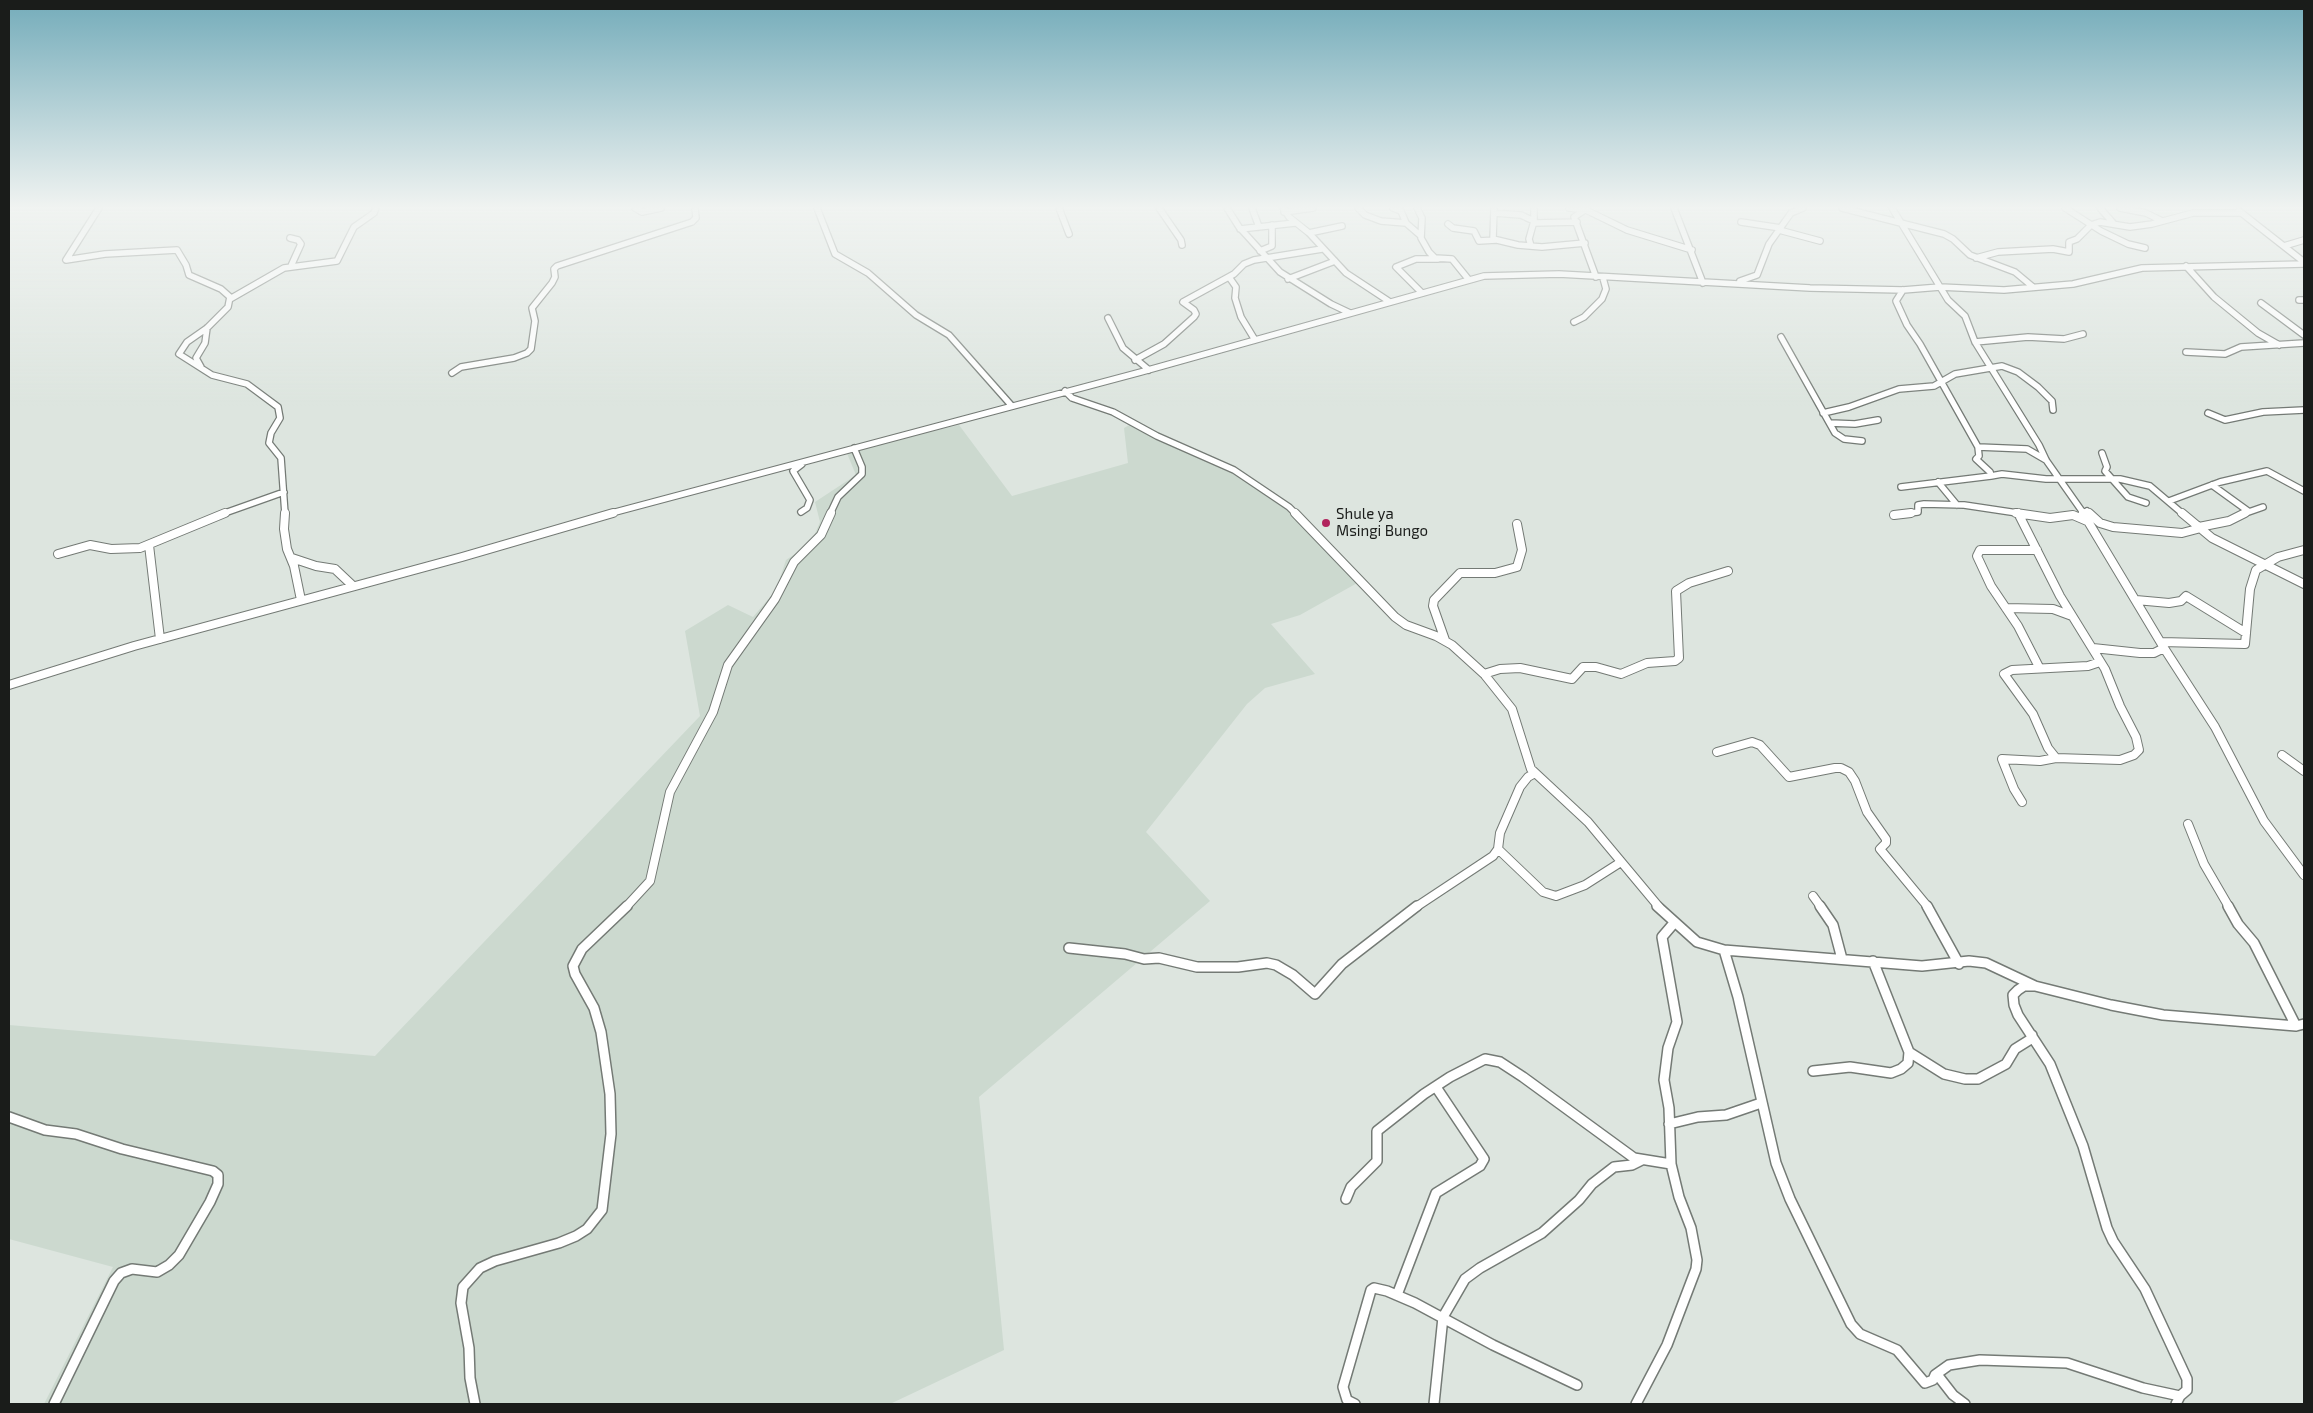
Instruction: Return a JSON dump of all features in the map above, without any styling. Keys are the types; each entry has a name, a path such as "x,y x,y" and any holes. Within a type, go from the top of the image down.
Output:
{"street":[{"path":"188,274 188,276 220,289 228,294 230,299 228,307 207,328 187,342 179,353 181,357 217,377 247,384 278,407 280,418 271,433 269,443 281,458 284,492 284,528 301,600"},
{"path":"230,299 272,274"},
{"path":"452,373 461,367 514,358 531,349 534,339 533,306 552,283 555,274"},
{"path":"870,274 916,315 949,335 984,377 1011,404"},
{"path":"1134,360 1164,344 1194,317 1196,313 1182,304 1183,302 1233,274"},
{"path":"1283,274 1331,304 1350,313"},
{"path":"1288,279 1301,274"},
{"path":"1348,274 1390,302"},
{"path":"1403,274 1421,292"},
{"path":"1464,274 1469,280"},
{"path":"9,685 160,639 462,558 580,522 1011,404 1148,370 1469,280 1502,274 1559,274 1599,278 1728,284 1903,290 1940,287 2004,290 2090,281 2118,274"},
{"path":"1574,322 1584,317 1602,299 1606,289 1597,274"},
{"path":"1701,274 1704,283"},
{"path":"1728,284 1757,274"},
{"path":"1932,274 1948,300 1965,316 1975,342 2039,445 2046,460 2086,511 2100,523 2132,530 2182,533 2228,521 2248,511 2263,507"},
{"path":"2017,274 2033,287"},
{"path":"2193,274 2214,297 2258,333 2279,345"},
{"path":"1229,277 1236,287 1235,298 1241,317 1255,340"},
{"path":"1903,290 1896,298 1896,302 1907,325 1978,447 1979,456 1976,459 1990,472 1991,476"},
{"path":"2261,303 2304,335"},
{"path":"1108,318 1118,340 1134,360 1148,370"},
{"path":"204,371 196,358 205,343 207,328"},
{"path":"1975,342 2028,337 2064,339 2083,334"},
{"path":"1781,337 1838,437 1862,441"},
{"path":"2186,352 2225,354 2241,347 2304,343"},
{"path":"1823,413 1849,407 1899,390 1931,387 1955,374 2008,367 2026,377 2049,397 2053,403 2053,410"},
{"path":"1065,391 1072,398 1113,412 1157,436 1234,470 1289,507 1394,617 1406,625 1445,640 1484,674 1515,715 1527,760 1535,773 1588,822 1674,923 1697,942 1724,950 1922,966 1959,964 1969,961 1986,963 2035,986 2110,1005 2163,1015 2300,1025"},
{"path":"2208,413 2225,420 2263,412 2304,410"},
{"path":"1830,423 1854,424 1878,420"},
{"path":"1978,447 2027,449 2046,460"},
{"path":"475,1404 470,1378 469,1348 461,1304 463,1287 480,1268 576,1236 587,1229 602,1210 610,1141 610,1094 601,1032 594,1008 575,974 573,966 575,960 582,950 614,920 650,881 670,792 713,712 728,665 734,653 775,599 794,562 820,535 838,497 862,474 862,467 854,448"},
{"path":"2102,453 2107,467 2104,469 2130,499 2146,503"},
{"path":"801,512 807,508 810,500 793,471 796,467 810,459"},
{"path":"2169,501 2212,485 2267,471 2274,473 2304,491"},
{"path":"1901,487 1922,486 1938,482 2002,474 2113,479 2150,486 2219,542 2235,548 2304,584"},
{"path":"2060,478 2087,518 2087,521 2215,727 2264,821 2304,875"},
{"path":"1938,482 1957,505"},
{"path":"2212,485 2248,511"},
{"path":"58,554 90,545 119,550 149,545 241,506 284,492"},
{"path":"1894,515 1918,512 1917,506 1920,504 1957,505 2050,518 2072,515 2087,521"},
{"path":"2018,513 2060,596 2094,648 2136,737 2139,750 2134,755 2120,760 2056,758 2040,761 2002,759 2014,789 2022,802"},
{"path":"1445,640 1435,613 1434,600 1460,573 1495,573 1517,567 1522,550 1517,524"},
{"path":"149,545 160,639"},
{"path":"2037,550 1977,552 1977,556 1991,586 2006,608 2039,667"},
{"path":"2094,648 2154,653 2163,645 2245,644 2250,589 2256,570 2288,553 2304,550"},
{"path":"292,558 316,566 335,569 353,586"},
{"path":"1484,674 1500,669 1520,668 1572,679 1583,667 1621,674 1647,664 1675,662 1679,658 1676,591 1689,583 1728,571"},
{"path":"2136,600 2169,603 2181,601 2186,596 2246,634"},
{"path":"2006,608 2053,610 2072,616"},
{"path":"2056,758 2048,748 2033,714 2004,674 2012,670 2039,667 2088,666 2100,662"},
{"path":"1717,752 1752,742 1760,745 1789,777 1797,777 1835,768 1841,768 1849,772 1855,781 1867,812 1884,835 1886,842 1880,849 1924,900 1959,964"},
{"path":"2282,755 2304,771"},
{"path":"1069,948 1125,954 1144,959 1159,958 1197,967 1238,967 1267,963 1276,965 1293,975 1315,994 1342,964 1377,936 1427,899 1493,856 1498,849 1500,833 1520,787 1528,777 1535,773"},
{"path":"2188,824 2204,864 2238,924 2254,943 2300,1025"},
{"path":"1498,849 1543,892 1556,896 1586,885 1621,862"},
{"path":"1813,896 1832,925 1839,942 1842,959"},
{"path":"1636,1404 1668,1345 1696,1269 1694,1242 1679,1197 1671,1164 1669,1101 1664,1080 1668,1048 1677,1022 1662,937 1674,923"},
{"path":"1724,950 1738,997 1760,1103 1776,1163 1790,1199 1851,1324 1860,1334 1897,1350 1925,1383 1932,1380 1935,1375 1949,1365 1980,1360 2067,1363 2178,1400 2187,1390 2187,1379 2145,1289 2113,1241 2107,1228 2083,1146 2050,1064 2018,1015 2013,995 2024,986 2035,986"},
{"path":"1812,1071 1850,1067 1891,1073 1908,1063 1909,1052 1873,961"},
{"path":"1909,1052 1944,1074 1965,1080 1978,1080 2006,1064 2015,1049 2031,1039 2032,1035"},
{"path":"1346,1199 1351,1187 1377,1161 1377,1131 1450,1077 1485,1058 1500,1062 1554,1098 1634,1158 1671,1164"},
{"path":"1397,1295 1436,1193 1480,1166 1484,1159 1436,1087"},
{"path":"1669,1124 1698,1117 1726,1115 1760,1103"},
{"path":"9,1117 45,1130 76,1134 122,1149 213,1171 218,1175 218,1184 210,1202 179,1255 170,1265 157,1272 132,1270 121,1273 114,1281 54,1404"},
{"path":"1434,1404 1443,1317 1466,1280 1480,1268 1542,1234 1579,1200 1592,1184 1614,1167 1642,1160"},
{"path":"1355,1404 1347,1400 1343,1387 1371,1290 1376,1288 1397,1295 1443,1317 1493,1345 1577,1385"},
{"path":"1935,1375 1939,1376 1952,1395 1965,1404"}],"shaded area":[{"path":"1133,423 1214,458 1279,497 1359,582 1300,615 1271,624 1315,674 1265,688 1247,704 1146,832 1210,901 979,1097 1004,1350 890,1404 44,1404 113,1267 9,1239 9,1025 375,1056 700,716 685,631 728,605 753,617 776,590 786,560 811,543 820,522 815,502 856,475 846,451 959,425 1012,496 1128,463 1124,428"}],"place":[{"name":"Shule ya Msingi Bungo","path":"1326,523"}]}
